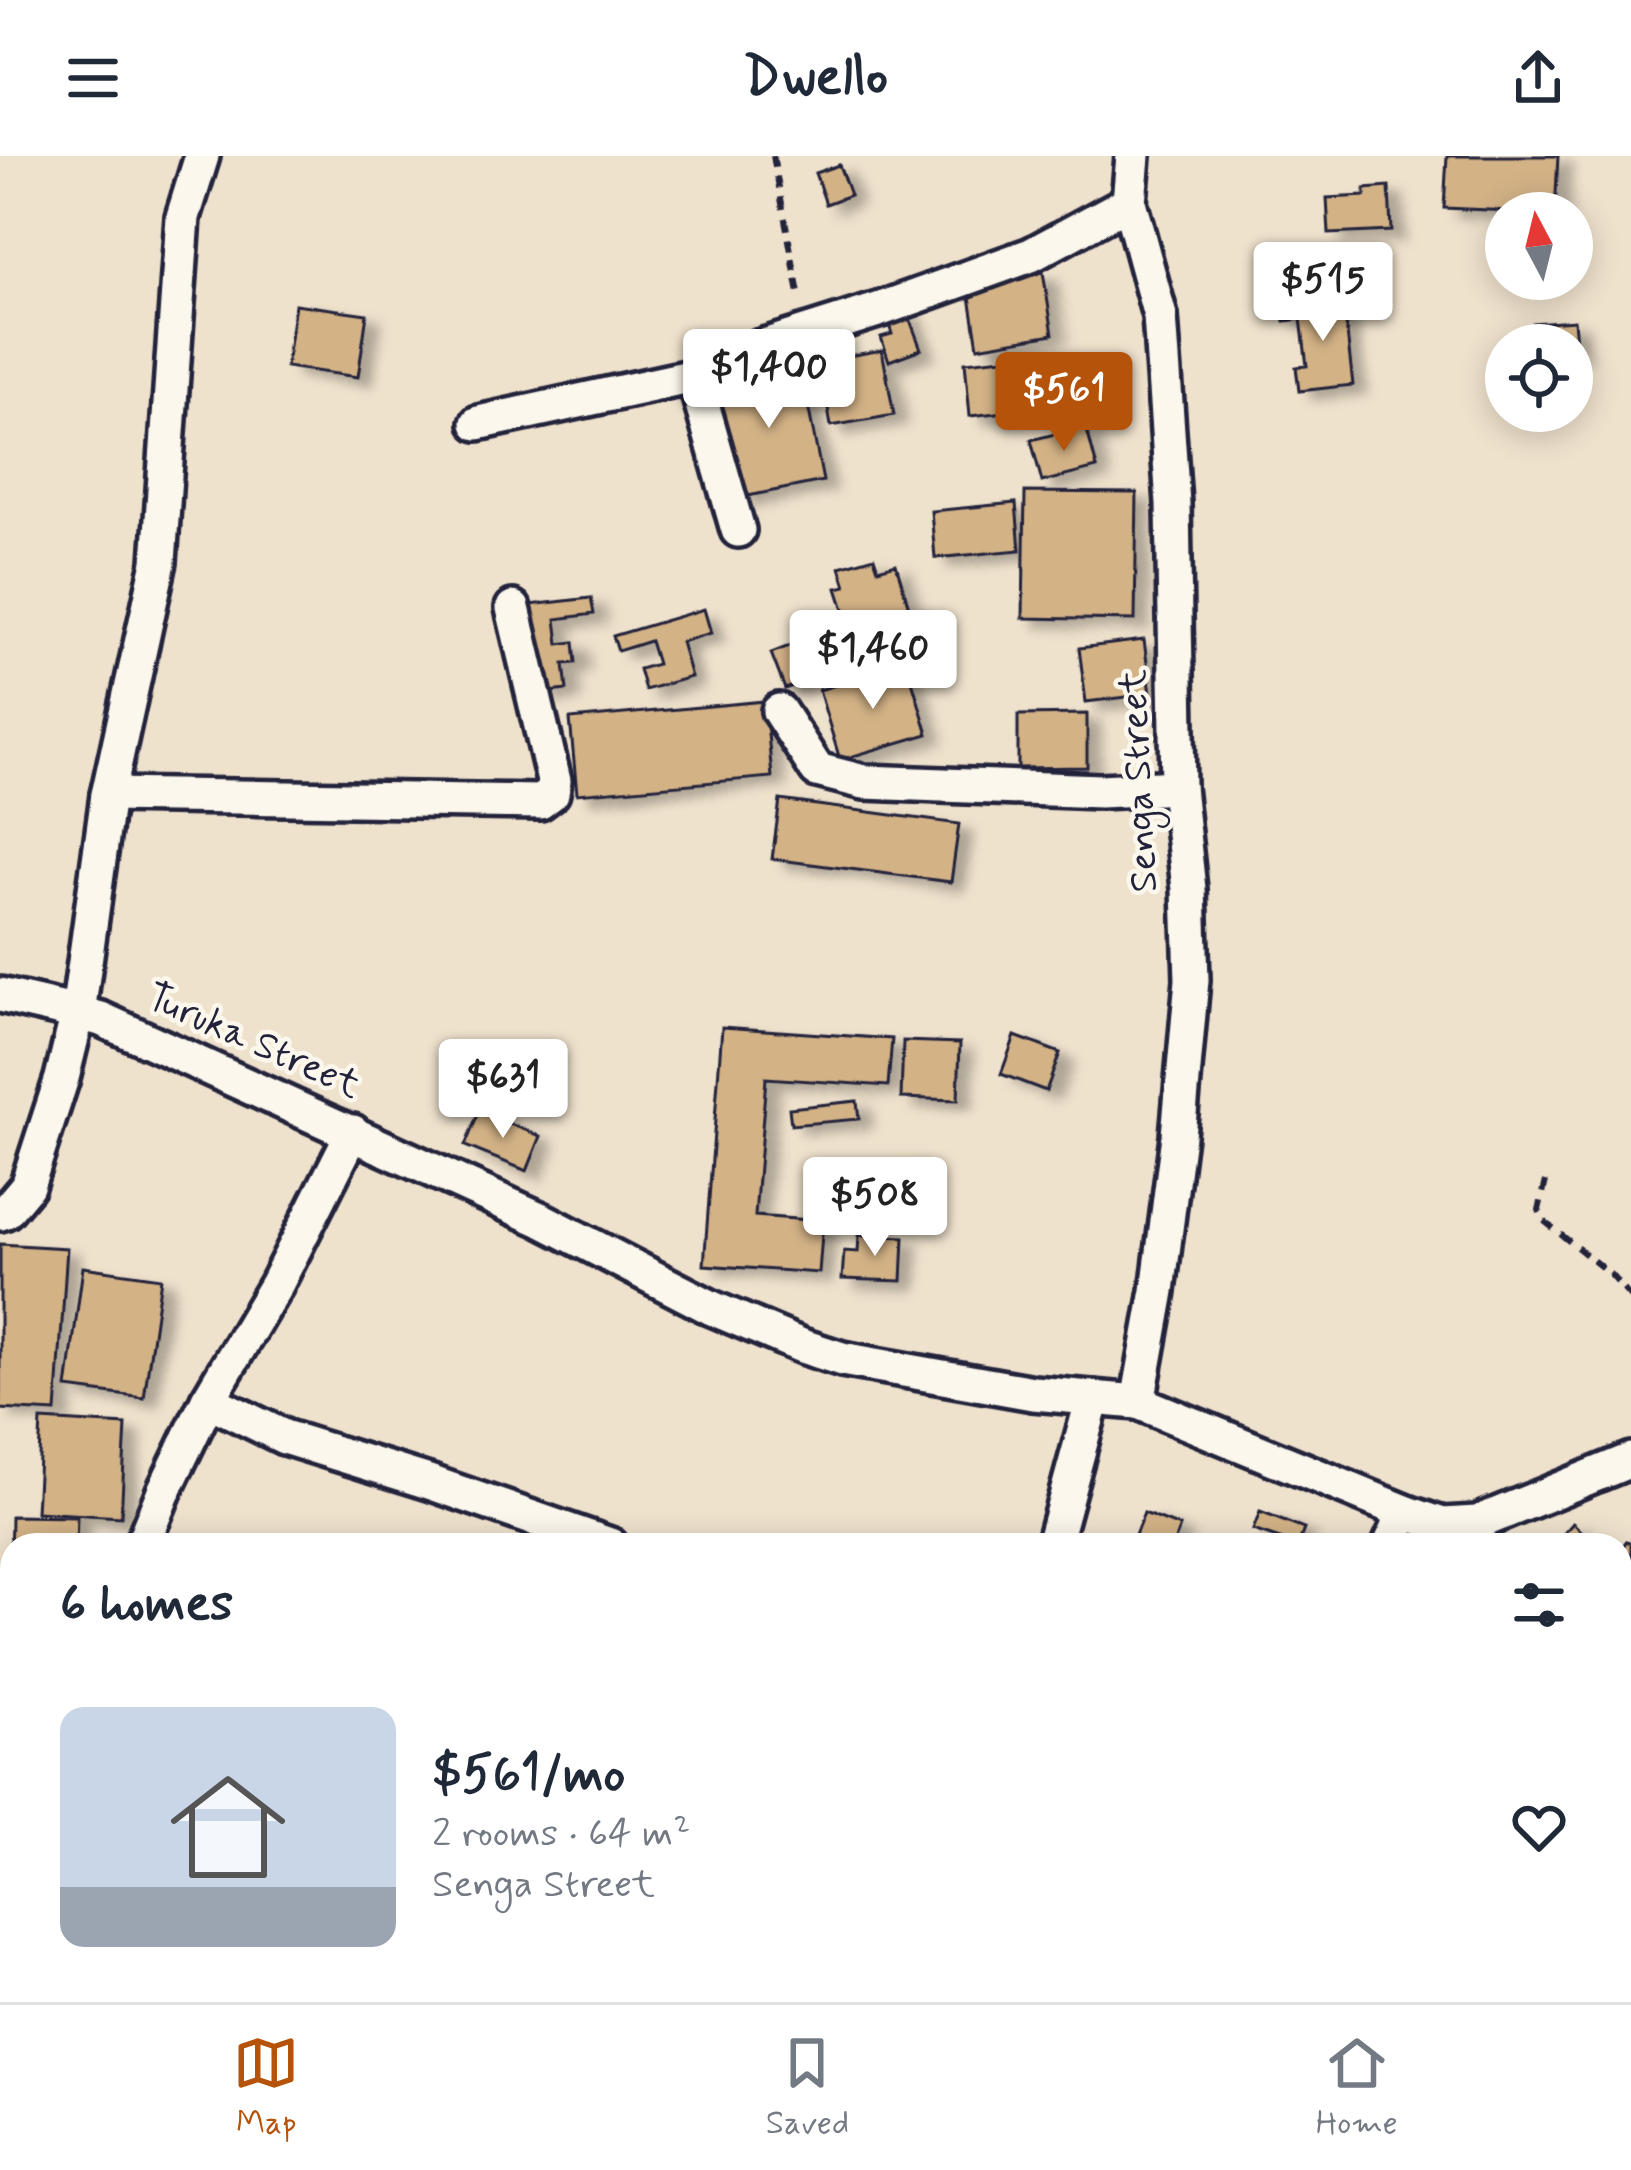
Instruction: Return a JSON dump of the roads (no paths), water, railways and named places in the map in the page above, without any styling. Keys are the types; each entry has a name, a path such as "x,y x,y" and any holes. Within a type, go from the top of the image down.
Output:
{"street":[{"path":"0,1214 27,1186 78,1013 108,795 159,562 184,217 202,156"},
{"name":"Senga Street","path":"1133,156 1130,202 1160,316 1174,504 1178,787 1192,980 1178,1136 1138,1402"},
{"path":"478,422 694,376 709,366 1030,255 1130,202"},
{"path":"694,376 738,530"},
{"path":"108,795 540,802 552,793 554,781 513,608"},
{"path":"778,711 817,770 864,782 1100,791 1178,787"},
{"name":"Turuka Street","path":"0,995 101,1019 542,1220 712,1308 842,1359 1033,1394 1138,1402 1443,1525 1478,1522 1631,1460"},
{"path":"147,1533 208,1400 276,1285 352,1132"},
{"path":"1056,1533 1093,1398"},
{"path":"208,1400 284,1437 576,1533"},
{"path":"1395,1533 1405,1512"}]}
